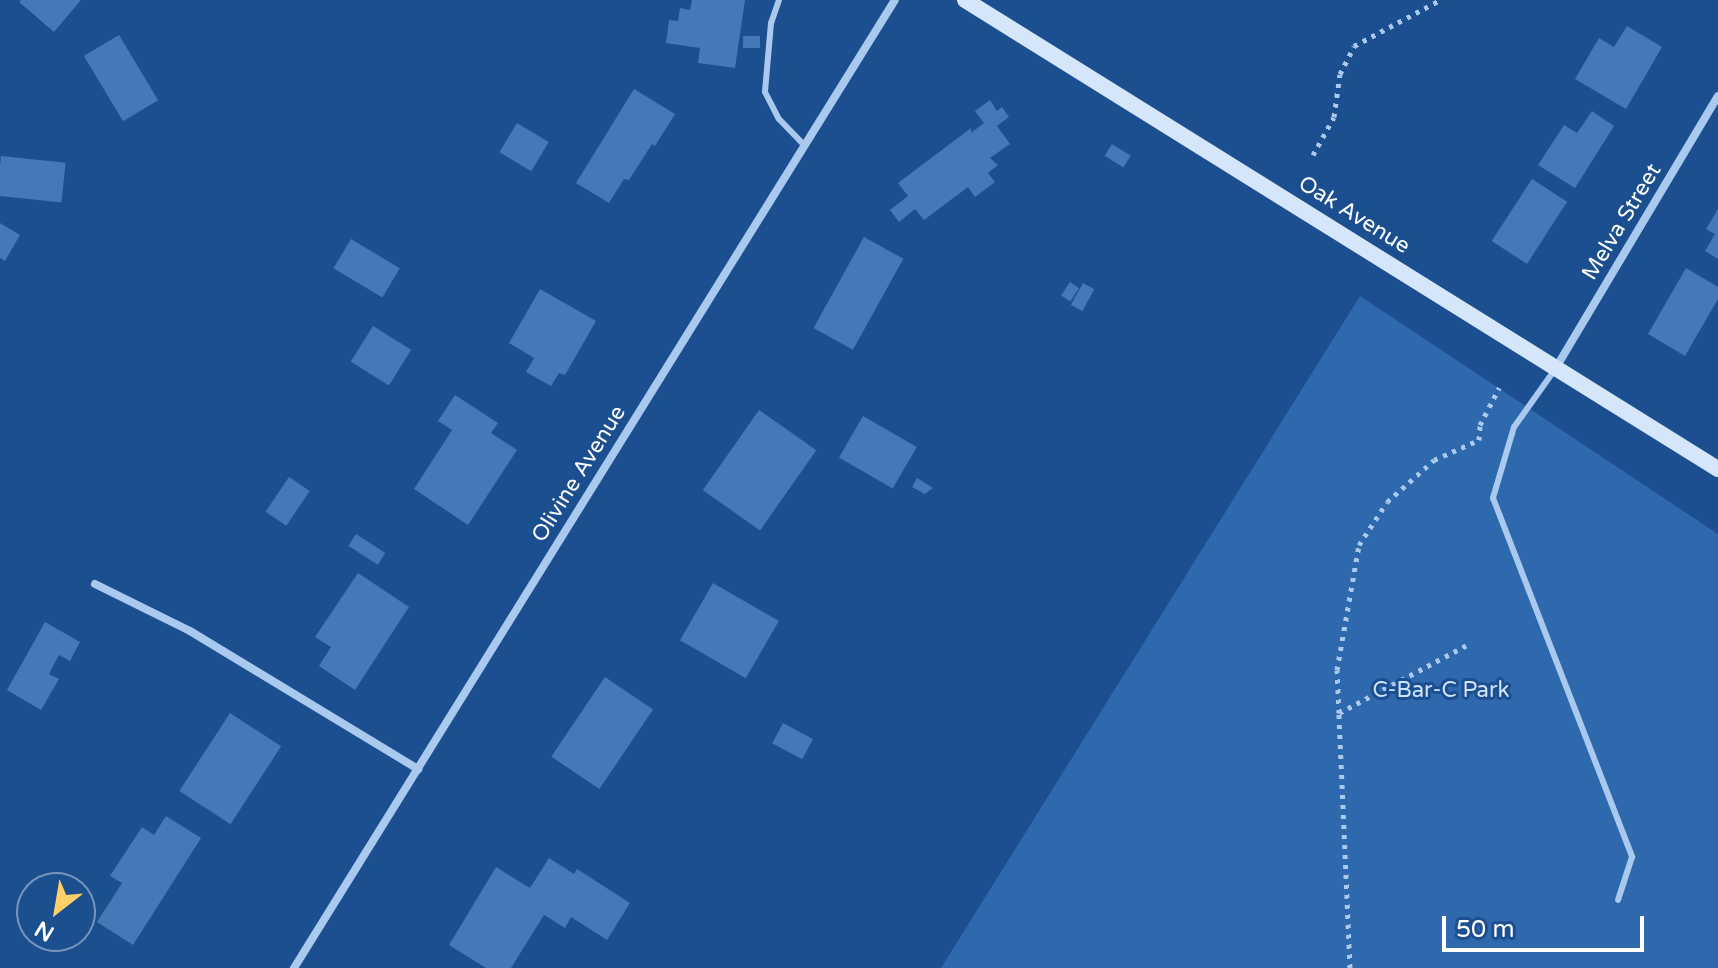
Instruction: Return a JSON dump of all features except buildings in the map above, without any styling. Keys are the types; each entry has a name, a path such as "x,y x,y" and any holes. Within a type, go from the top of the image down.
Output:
{"main road":[{"name":"Oak Avenue","path":"965,0 1718,469"}],"street":[{"name":"Olivine Avenue","path":"294,968 895,0"},
{"name":"Melva Street","path":"1557,366 1718,96"},
{"path":"95,584 190,631 418,769"}],"lane":[{"path":"779,0 771,23 765,92 779,119 805,146"},
{"path":"1557,366 1514,427 1493,498 1632,857 1618,900"}],"path":[{"path":"1313,155 1334,117 1340,74 1354,46 1440,0"},
{"path":"1350,968 1337,670 1359,545 1387,502 1434,460 1479,440 1480,425 1499,388"},
{"path":"1339,713 1467,645"}],"green space":[{"name":"C-Bar-C Park","path":"1360,296 1718,534 1718,968 941,968"}]}
